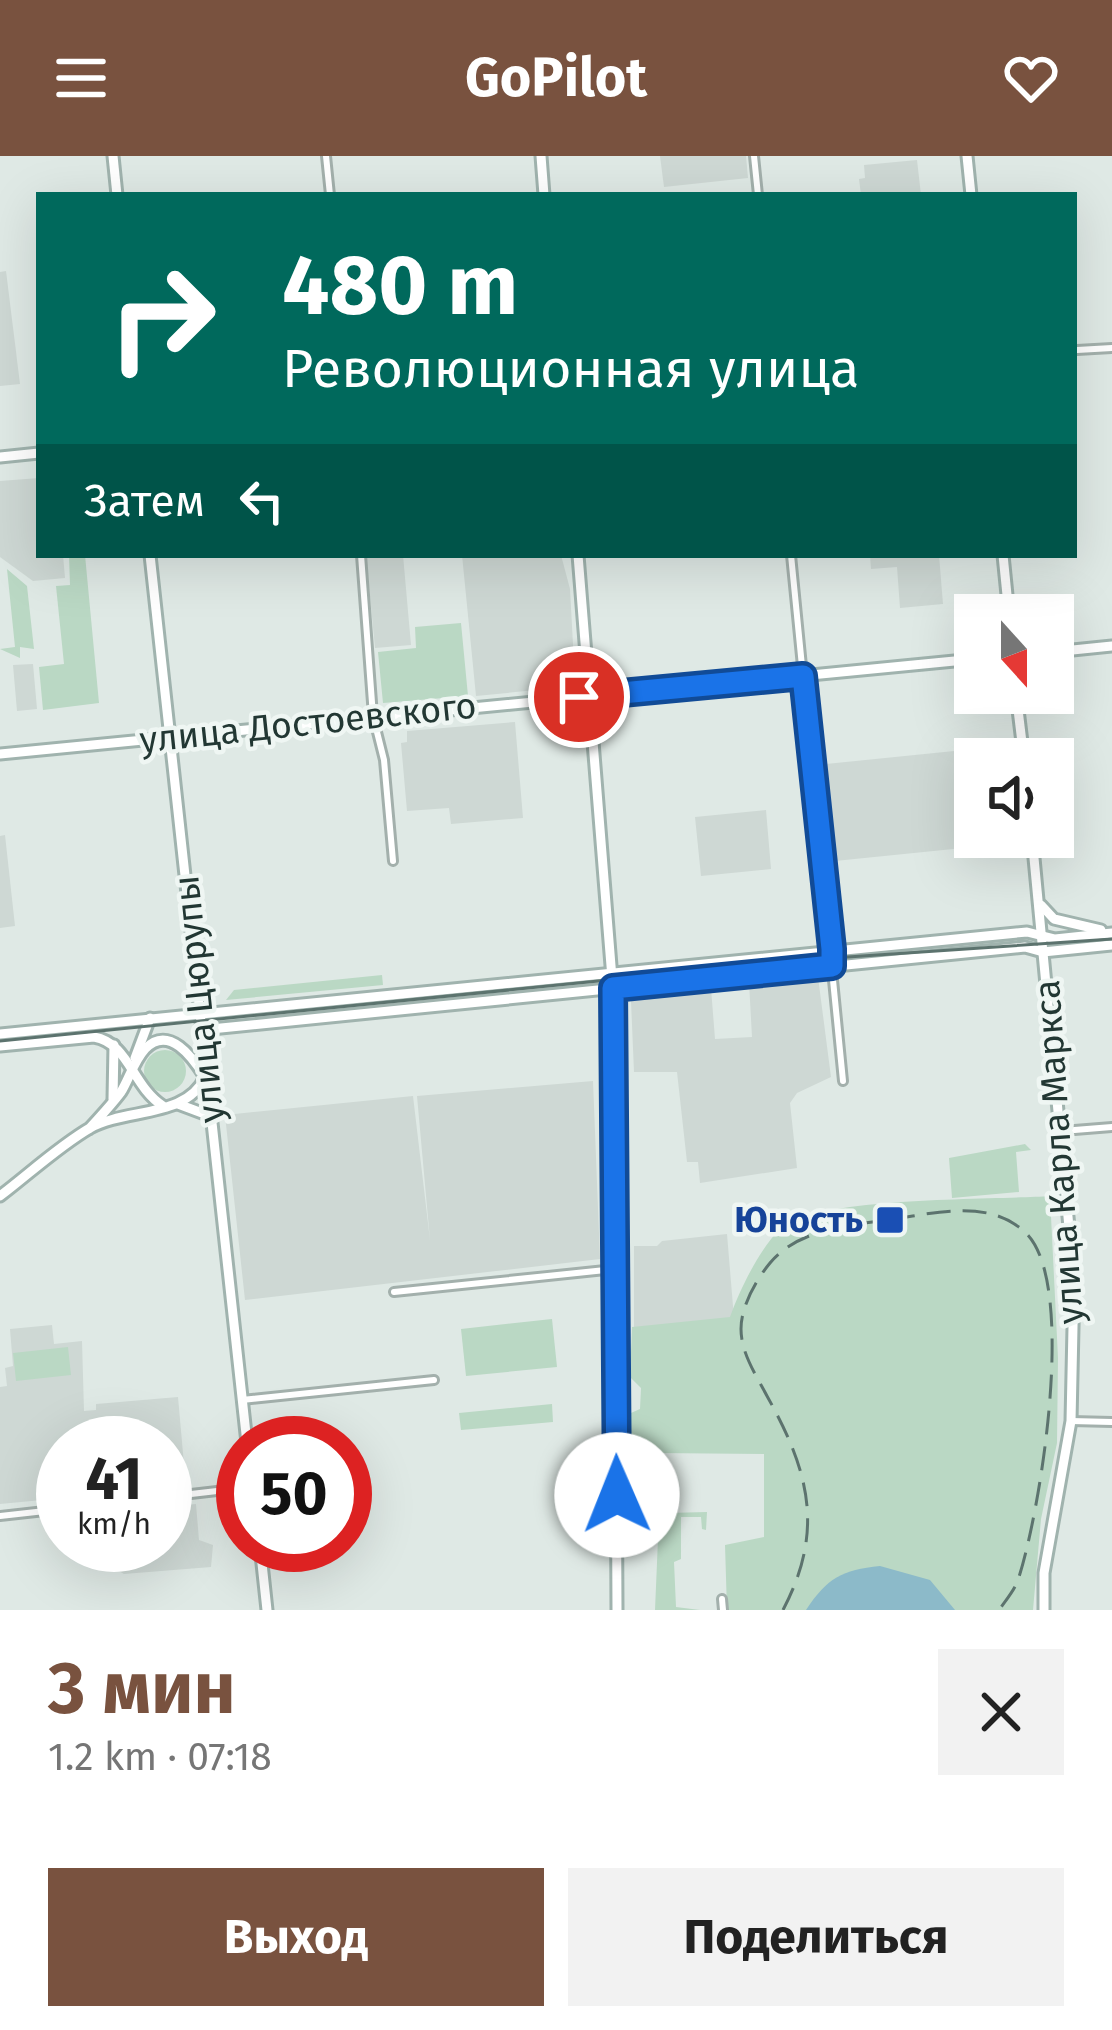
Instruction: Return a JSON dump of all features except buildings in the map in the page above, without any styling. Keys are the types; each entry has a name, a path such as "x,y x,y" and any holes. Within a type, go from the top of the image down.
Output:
{"main road":[{"path":"113,156 117,192"},
{"path":"541,156 544,192"},
{"path":"967,156 971,192"},
{"path":"0,457 36,453"},
{"name":"улица Цюрупы","path":"150,558 244,1416"},
{"path":"578,558 613,988 617,1610"},
{"path":"1003,558 1007,594"},
{"path":"1074,650 1112,646"},
{"name":"улица Достоевского","path":"0,754 954,661"},
{"name":"улица Карла Маркса","path":"1035,858 1049,938 1043,952 1074,1280 1071,1420 1044,1574 1044,1610"},
{"path":"1040,904 1054,919 1112,932"},
{"path":"0,1034 832,949 1027,932 1049,938 1112,932"},
{"path":"201,1030 1025,947 1043,952 1112,945"},
{"path":"132,1070 151,1018"},
{"path":"0,1046 97,1037 114,1045 144,1092 163,1106"},
{"path":"0,1196 89,1129 145,1049 166,1041 190,1054 205,1077 198,1091 178,1104 130,1112 89,1129"},
{"path":"113,1100 114,1045"},
{"path":"178,1104 210,1116"},
{"path":"263,1572 267,1610"}],"street":[{"path":"326,156 330,192"},
{"path":"754,156 758,192"},
{"path":"1077,350 1112,347"},
{"path":"361,558 373,716 384,760 393,861"},
{"path":"791,558 843,1081"},
{"path":"1062,1131 1112,1127"},
{"path":"394,1292 615,1269"},
{"path":"242,1400 434,1380"},
{"path":"1071,1420 1112,1422"},
{"path":"0,1516 36,1512"},
{"path":"722,1598 723,1610"}],"shaded area":[{"path":"660,156 746,156 748,178 664,187"},
{"path":"917,160 921,192 861,192 864,165"},
{"path":"6,271 20,384 0,386 0,272"},
{"path":"36,478 36,558 63,558 65,578 33,581 0,557 0,481"},
{"path":"366,558 403,558 411,645 375,648"},
{"path":"462,558 562,558 570,589 575,682 567,687 476,696"},
{"path":"870,558 939,558 943,604 900,608 897,567 871,569"},
{"path":"33,664 37,709 17,711 13,665"},
{"path":"515,722 523,818 451,824 449,808 407,811 401,743 407,742 407,731"},
{"path":"954,751 954,849 835,861 826,764"},
{"path":"766,810 771,869 701,876 695,817"},
{"path":"5,835 15,926 0,928 0,836"},
{"path":"818,977 831,1077 797,1093 790,1103 797,1168 700,1183 698,1162 687,1162 677,1072 634,1072 631,1001 639,995 711,988 715,1039 752,1037 749,982"},
{"path":"593,1081 600,1259 245,1300 225,1115 413,1096 430,1240 417,1096"},
{"path":"727,1234 734,1318 634,1328 634,1246"},
{"path":"52,1325 54,1344 82,1341 84,1411 96,1410 96,1404 178,1397 180,1416 36,1416 36,1501 0,1504 0,1387 7,1386 5,1368 13,1366 10,1329"},
{"path":"192,1504 196,1504 199,1540 213,1545 211,1567 192,1569"}],"green space":[{"path":"69,558 85,558 99,703 43,710 39,667 64,664 56,586 70,585"},
{"path":"7,569 27,586 34,649 20,647 20,658 0,649 15,647"},
{"path":"461,623 468,696 383,703 378,652 416,648 415,627"},
{"path":"382,975 383,985 226,1000 234,990"},
{"path":"165,1050 180,1056 186,1071 180,1086 165,1092 150,1086 144,1071 150,1056"},
{"path":"1025,1144 1031,1150 1016,1152 1019,1192 952,1198 949,1158"},
{"path":"1050,1196 1057,1443 1041,1519 1033,1610 727,1610 725,1545 764,1537 764,1454 654,1453 654,1470 631,1469 631,1413 640,1409 641,1388 630,1377 632,1327 730,1317 766,1246 781,1228 800,1218 868,1205"},
{"path":"552,1319 557,1367 466,1376 461,1329"},
{"path":"68,1347 71,1375 16,1381 13,1353"},
{"path":"552,1404 553,1422 461,1430 459,1413"},
{"path":"707,1512 706,1530 701,1517 681,1517 681,1559 674,1562 676,1607 700,1610 655,1610 658,1539 667,1513"}],"water":[{"path":"880,1566 930,1580 955,1610 806,1610 837,1578"}],"tram line":[{"path":"0,1041 818,959 1112,939"}],"railway":[{"path":"783,1610 804,1553 806,1501 793,1450 744,1347 742,1320 750,1294 770,1263 809,1236 856,1224 960,1211 995,1215 1026,1233 1041,1260 1050,1299 1050,1401 1036,1505 1018,1580 999,1610"}],"place":[{"name":"Юность","path":"890,1220"}],"route":[{"path":"579,697 803,676 832,949 832,966 613,988 617,1495"}]}
